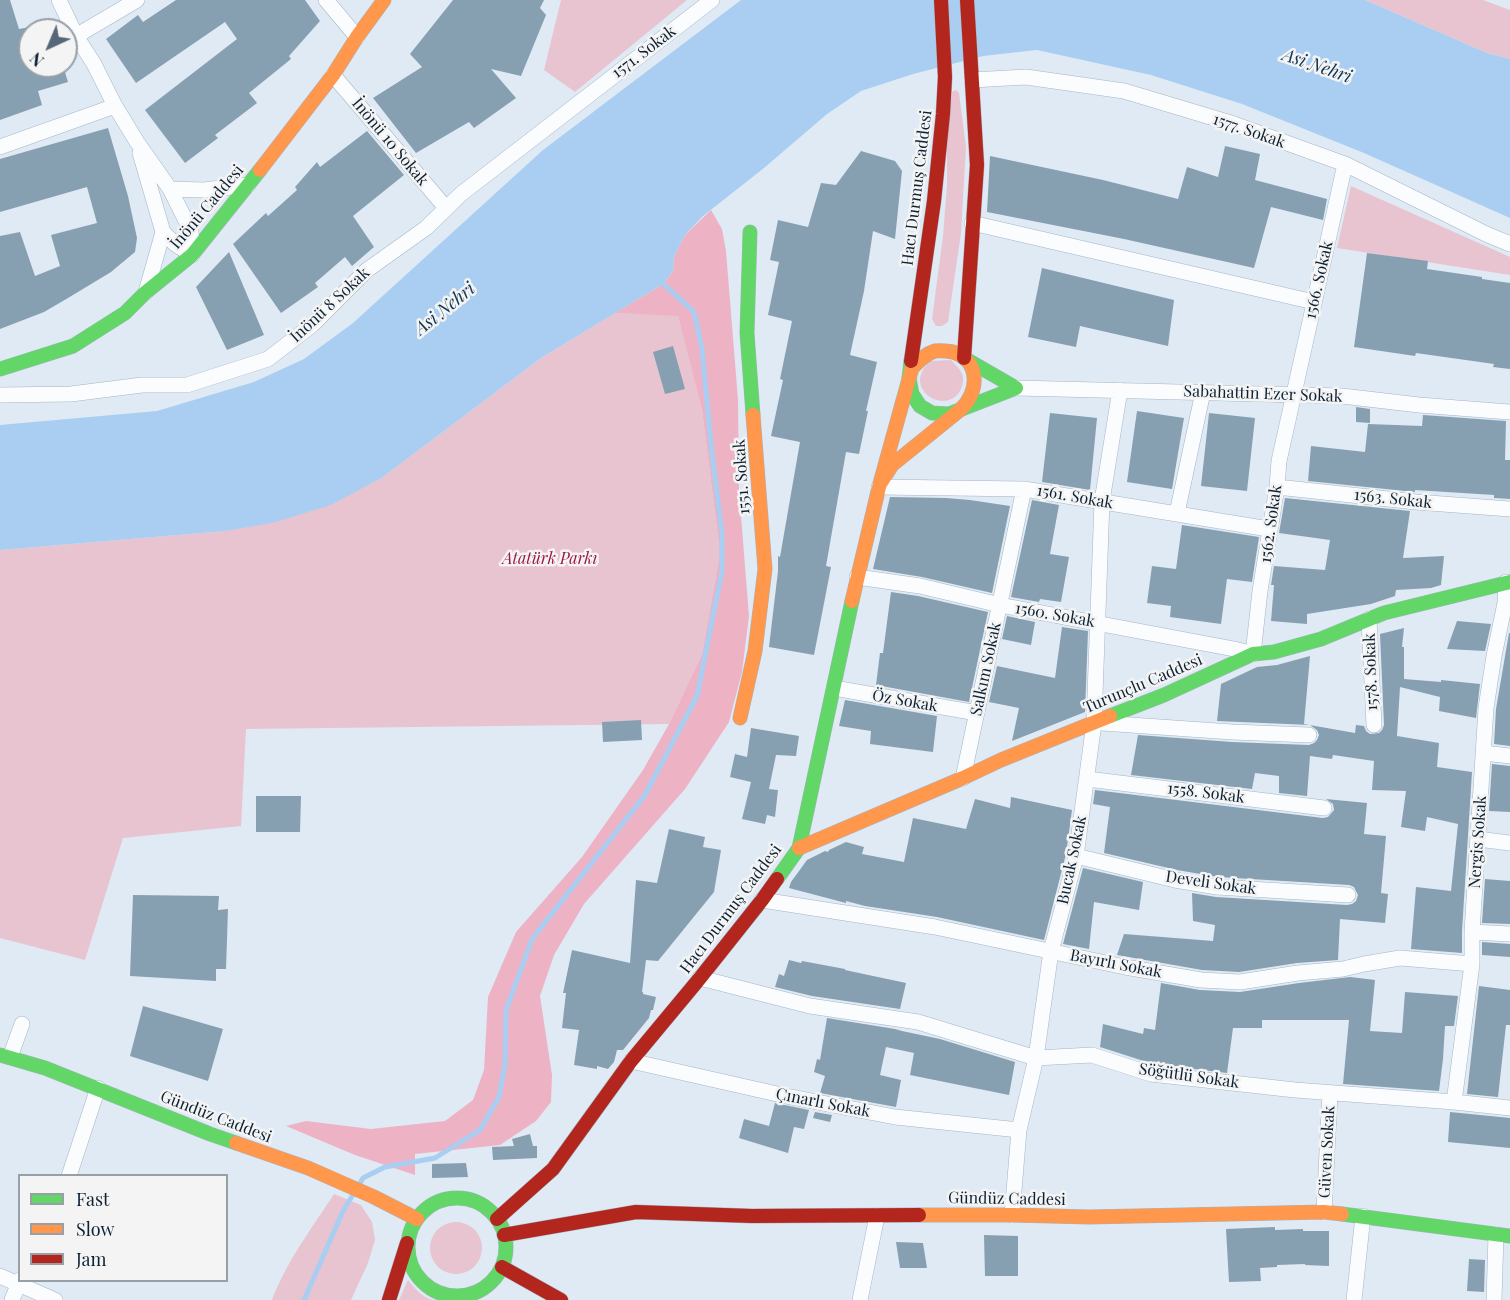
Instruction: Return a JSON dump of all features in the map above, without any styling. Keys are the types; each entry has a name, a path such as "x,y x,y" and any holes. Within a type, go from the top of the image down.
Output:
{"main road":[{"name":"İnönü Caddesi","path":"0,369 73,346 125,313 145,293 192,255 333,75 384,0"},
{"name":"Hacı Durmuş Caddesi","path":"941,0 945,77 943,114 934,201 909,378 914,399 920,407 940,415 957,411"},
{"name":"Hacı Durmuş Caddesi","path":"964,358 977,165 967,0"},
{"name":"1551. Sokak","path":"740,718 755,651 765,569 747,333 750,232"},
{"name":"Hacı Durmuş Caddesi","path":"497,1219 553,1169 631,1060 762,900 799,848 857,577 879,485 912,368 918,359 937,350 948,350 964,358 974,376 974,386 968,402 891,466 879,485"},
{"name":"Sabahattin Ezer Sokak","path":"964,358 1016,388"},
{"name":"Sabahattin Ezer Sokak","path":"957,411 1016,388"},
{"name":"Turunçlu Caddesi","path":"799,848 1001,760 1164,695 1254,654 1274,652 1322,639 1384,613 1508,582"},
{"name":"Gündüz Caddesi","path":"5,1056 45,1068 210,1134 308,1168 417,1219"},
{"path":"389,1300 408,1239 417,1219 429,1206 446,1199 470,1200 485,1207 497,1219 504,1234 505,1254 502,1267 493,1280 469,1300"},
{"name":"Gündüz Caddesi","path":"504,1234 636,1212 752,1216 1089,1217 1324,1212 1503,1236"},
{"path":"408,1239 408,1254 413,1269 422,1282 435,1291 450,1296 465,1295 481,1290"},
{"path":"502,1267 561,1300"}],"street":[{"path":"59,0 68,18"},
{"path":"78,35 137,0"},
{"path":"326,0 357,37"},
{"name":"1571. Sokak","path":"576,104 712,0"},
{"path":"78,39 137,142 170,189 191,231 192,255"},
{"name":"İnönü 10 Sokak","path":"333,75 446,208"},
{"name":"1577. Sokak","path":"972,80 1026,77 1124,91 1234,124 1345,164 1510,244"},
{"name":"İnönü 8 Sokak","path":"0,395 71,394 142,385 187,385 268,359 312,325 367,270 426,228 460,194 576,104"},
{"path":"0,147 115,106"},
{"path":"137,142 163,232 175,244 192,255"},
{"name":"1566. Sokak","path":"1293,395 1345,164"},
{"path":"170,189 204,190 248,185"},
{"path":"972,224 1314,302"},
{"path":"145,293 163,232"},
{"name":"Sabahattin Ezer Sokak","path":"1016,388 1342,396 1510,412"},
{"name":"Bucak Sokak","path":"1012,1215 1019,1130 1036,1058 1051,951 1076,856 1087,779 1094,723 1102,501 1120,390"},
{"path":"1177,513 1203,392"},
{"name":"1562. Sokak","path":"1254,654 1279,461 1293,395"},
{"name":"1561. Sokak","path":"879,485 1024,489 1269,529"},
{"name":"1563. Sokak","path":"1277,487 1416,502 1510,509"},
{"name":"Salkım Sokak","path":"963,778 1024,489"},
{"name":"1560. Sokak","path":"857,577 920,586 1000,605 1234,648 1254,654"},
{"name":"Nergis Sokak","path":"1454,1102 1472,964 1486,708 1508,582"},
{"name":"1578. Sokak","path":"1369,619 1374,725"},
{"name":"Öz Sokak","path":"834,688 977,713"},
{"path":"1094,723 1309,735"},
{"path":"1484,753 1510,756"},
{"name":"1558. Sokak","path":"1087,779 1324,808"},
{"path":"1478,839 1510,843"},
{"name":"Develi Sokak","path":"1076,856 1175,880 1217,887 1348,895"},
{"name":"Bayırlı Sokak","path":"762,900 935,927 1125,967 1201,980 1240,982 1342,969 1400,958 1472,964"},
{"path":"1472,932 1510,934"},
{"name":"Söğütlü Sokak","path":"700,978 810,1006 918,1022 1036,1058 1092,1055 1150,1074 1295,1090 1510,1108"},
{"path":"5,1056 22,1024"},
{"name":"Çınarlı Sokak","path":"631,1060 786,1096 895,1117 1019,1130"},
{"path":"70,1174 98,1088"},
{"name":"Güven Sokak","path":"1324,1212 1330,1093"},
{"path":"860,1300 878,1216"},
{"path":"1354,1300 1363,1216"},
{"path":"1494,1300 1503,1236"},
{"path":"0,1276 18,1282"},
{"path":"12,1300 19,1282 55,1300"}],"green space":[{"path":"561,0 687,0 575,92 544,70"},
{"path":"1365,0 1483,0 1510,10 1510,59 1487,53"},
{"path":"956,90 959,93 966,147 961,233 948,322 942,326 936,326 932,319 943,236 952,92"},
{"path":"1351,186 1510,257 1510,275 1337,248"},
{"name":"Atatürk Parkı","path":"615,313 678,315 702,410 720,553 702,654 669,724 246,729 241,826 123,838 85,960 0,938 0,550 225,531 383,477 541,358"},
{"path":"951,360 963,376 963,384 955,396 940,401 926,394 920,380 923,371 931,361"},
{"path":"334,1194 361,1205 372,1222 375,1240 368,1263 351,1300 272,1300 292,1259"},
{"path":"451,1222 461,1222 475,1229 482,1248 475,1267 461,1274 451,1274 441,1270 434,1263 430,1253 430,1243 434,1233 441,1226"},
{"path":"408,1280 425,1297 433,1300 399,1300"}],"shaded area":[{"path":"711,210 722,229 726,251 738,400 739,491 749,616 742,672 729,722 685,789 584,904 554,955 540,996 552,1075 551,1102 536,1121 500,1145 415,1154 415,1175 355,1155 286,1126 306,1121 371,1129 445,1121 473,1100 484,1070 488,997 516,932 582,857 643,770 669,724 702,654 720,553 702,410 678,316 615,313 663,284 673,271 674,257 685,235"}],"water":[{"name":"Asi Nehri","path":"741,0 1365,0 1487,53 1510,59 1510,218 1364,153 1242,104 1151,75 1037,50 983,56 913,74 861,91 827,114 703,216 685,235 674,257 673,271 663,284 541,358 383,477 331,505 272,523 225,531 0,550 0,425 157,411 254,382 304,359 353,323 543,150"}],"building":[{"path":"0,0 10,0 18,26 18,78 67,78 68,82 38,91 42,105 0,120"},
{"path":"176,0 305,0 320,21 289,56 291,59 249,93 257,103 215,135 218,138 185,163 145,110 237,39 225,22 136,83 106,39 138,15 143,22"},
{"path":"453,0 544,0 540,8 546,15 521,76 491,69 516,98 474,128 469,122 416,153 373,98 422,67 410,54"},
{"path":"108,128 128,196 137,238 135,252 111,272 44,312 0,329 0,236 20,232 35,276 60,266 51,235 97,223 87,187 0,212 0,159"},
{"path":"367,131 404,175 353,216 374,247 352,266 345,257 315,283 318,287 281,313 233,244 266,213 268,216 297,190 295,187 317,162 320,167"},
{"path":"1225,146 1260,154 1255,180 1327,199 1323,220 1271,207 1254,268 987,212 990,156 1178,199 1187,167 1218,177"},
{"path":"861,151 895,161 902,171 895,239 873,231 864,291 850,355 877,362 859,454 846,452 826,566 831,567 814,655 769,647 778,556 780,557 800,442 771,436 792,321 768,315 779,262 770,260 778,220 808,227 821,183 836,185"},
{"path":"229,252 264,335 227,350 196,287"},
{"path":"1367,253 1428,261 1427,269 1510,283 1510,369 1493,367 1494,364 1416,353 1415,356 1354,347"},
{"path":"1042,268 1174,300 1168,346 1080,326 1076,347 1028,337"},
{"path":"673,346 685,389 665,394 653,352"},
{"path":"1356,407 1370,409 1370,423 1356,422"},
{"path":"1137,411 1184,418 1172,489 1127,482"},
{"path":"1050,413 1097,418 1090,490 1042,482"},
{"path":"1209,413 1255,418 1247,491 1201,486"},
{"path":"1423,415 1506,421 1505,460 1510,460 1510,499 1494,498 1494,495 1415,490 1415,492 1308,481 1311,446 1365,452 1368,424 1422,426"},
{"path":"890,497 946,498 1010,506 992,593 922,577 873,569"},
{"path":"1285,498 1410,511 1403,558 1444,556 1441,585 1431,588 1396,590 1395,596 1371,604 1307,614 1307,624 1271,621 1274,585 1271,585 1274,566 1325,570 1330,540 1279,533"},
{"path":"1032,500 1059,505 1050,554 1069,557 1061,602 1040,599 1039,602 1011,597"},
{"path":"1182,525 1259,537 1252,582 1227,579 1221,624 1170,617 1171,606 1147,603 1152,566 1176,569"},
{"path":"891,592 988,612 969,702 876,685 880,653 883,653"},
{"path":"1007,616 1035,622 1031,645 1002,639"},
{"path":"1457,621 1491,624 1485,651 1447,649"},
{"path":"1062,627 1088,631 1085,712 1012,741 1019,708 989,702 997,666 1055,678"},
{"path":"1404,628 1402,647 1404,647 1404,679 1480,684 1476,718 1439,711 1440,697 1400,687 1397,736 1439,743 1437,767 1472,772 1462,953 1411,949 1416,887 1451,891 1458,824 1427,817 1425,831 1401,827 1406,791 1372,790 1374,761 1333,755 1332,759 1310,756 1307,796 1279,793 1279,776 1255,773 1252,789 1131,775 1138,735 1309,745 1317,740 1319,735 1317,730 1310,725 1355,733 1356,725 1364,726 1370,734 1379,733 1382,730 1384,725 1380,634"},
{"path":"1509,633 1510,746 1494,744 1496,709"},
{"path":"1310,656 1304,724 1310,725 1217,721 1221,684 1257,667 1277,665"},
{"path":"845,700 937,716 933,752 870,744 871,731 839,726"},
{"path":"641,720 642,740 603,742 602,722"},
{"path":"751,728 799,736 796,756 776,755 769,789 778,790 775,817 767,815 765,824 742,819 751,782 730,777 735,754 747,757"},
{"path":"1492,764 1510,766 1510,812 1489,811"},
{"path":"1095,790 1323,818 1328,817 1334,810 1333,804 1326,799 1367,803 1364,834 1386,836 1381,893 1388,894 1385,923 1340,919 1338,960 1297,963 1239,972 1202,970 1117,955 1124,934 1213,941 1215,925 1193,921 1192,893 1216,897 1347,905 1356,901 1358,895 1354,887 1349,885 1218,877 1104,853 1110,807 1093,804"},
{"path":"256,796 301,796 300,832 256,832"},
{"path":"1011,797 1072,810 1066,854 1044,940 937,917 846,901 846,903 789,888 807,860 846,842 864,847 862,854 904,862 913,818 966,829 975,799 1010,808"},
{"path":"669,829 705,837 703,847 721,850 714,892 658,961 646,960 642,992 656,997 653,1010 623,1050 617,1050 614,1062 608,1069 574,1065 579,1030 562,1028 566,993 563,993 572,950 630,963 636,880 657,883"},
{"path":"1083,868 1143,882 1139,910 1094,902 1089,949 1063,944"},
{"path":"1485,879 1510,881 1510,924 1482,923"},
{"path":"133,895 219,896 218,910 228,909 226,969 216,969 216,981 130,976"},
{"path":"1482,942 1510,944 1510,957 1482,955"},
{"path":"789,960 845,969 906,983 900,1009 812,996 775,987 779,974 784,976"},
{"path":"1350,977 1375,980 1370,1031 1402,1033 1405,992 1458,996 1454,1026 1445,1026 1439,1091 1343,1084 1349,1020 1262,1020 1262,1028 1233,1028 1227,1073 1153,1064 1100,1047 1103,1024 1143,1034 1144,1028 1155,1030 1161,983 1200,990 1240,992"},
{"path":"1479,986 1510,990 1510,1025 1506,1025 1498,1097 1467,1094"},
{"path":"143,1006 223,1029 208,1081 130,1056"},
{"path":"827,1018 940,1039 1015,1062 1009,1095 910,1075 914,1053 886,1047 880,1075 901,1080 896,1107 820,1093 825,1076 814,1072 817,1059 820,1060"},
{"path":"775,1103 809,1110 804,1129 794,1127 788,1153 739,1138 744,1119 769,1126"},
{"path":"815,1112 832,1115 830,1122 813,1118"},
{"path":"1450,1112 1510,1118 1510,1148 1448,1142"},
{"path":"530,1134 533,1146 537,1146 537,1158 493,1160 492,1147 514,1146 512,1139"},
{"path":"466,1163 468,1177 432,1178 432,1164"},
{"path":"1275,1227 1275,1230 1329,1231 1329,1266 1277,1265 1277,1267 1260,1268 1261,1281 1229,1282 1226,1229"},
{"path":"984,1235 1018,1236 1018,1276 985,1276"},
{"path":"896,1242 923,1243 927,1268 900,1268"},
{"path":"1469,1259 1485,1260 1484,1292 1467,1291"}],"waterway":[{"path":"359,1185 363,1178 385,1167 435,1158 480,1130 499,1097 505,1064 506,1010 532,939 645,795 697,696 722,571 722,534 702,349 694,312 659,280"},
{"path":"304,1300 343,1211 354,1193"}],"traffic: fast":[{"path":"0,369 73,346 125,313 145,293 192,255 260,170"},
{"path":"750,232 747,333 753,415"},
{"path":"911,361 909,378 912,394 920,406 932,413 949,414 1016,388 964,358"},
{"path":"1110,716 1164,695 1253,654 1274,652 1321,639 1384,613 1510,582"},
{"path":"777,879 799,848 852,601"},
{"path":"0,1055 45,1068 236,1143"},
{"path":"457,1198 476,1202 491,1213 502,1228 506,1247 502,1266 491,1281 476,1292 457,1296 438,1292 423,1281 412,1266 408,1247 412,1228 423,1213 438,1202 457,1198"},
{"path":"1342,1214 1510,1236"}],"traffic: slow":[{"path":"260,170 333,75 384,0"},
{"path":"852,601 879,487 912,368 925,356 935,351 953,352 962,356 969,362 974,378 974,387 966,403 892,465 880,484"},
{"path":"740,718 755,651 765,569 753,415"},
{"path":"799,848 1001,760 1110,716"},
{"path":"236,1143 308,1168 417,1219"},
{"path":"919,1215 1089,1217 1324,1212 1342,1214"}],"traffic: jam":[{"path":"911,361 934,201 943,114 945,77 941,0"},
{"path":"964,358 977,165 967,0"},
{"path":"497,1219 553,1169 631,1061 700,978 777,879"},
{"path":"504,1235 636,1212 752,1216 919,1215"},
{"path":"389,1300 407,1243"},
{"path":"502,1267 561,1300"}]}
